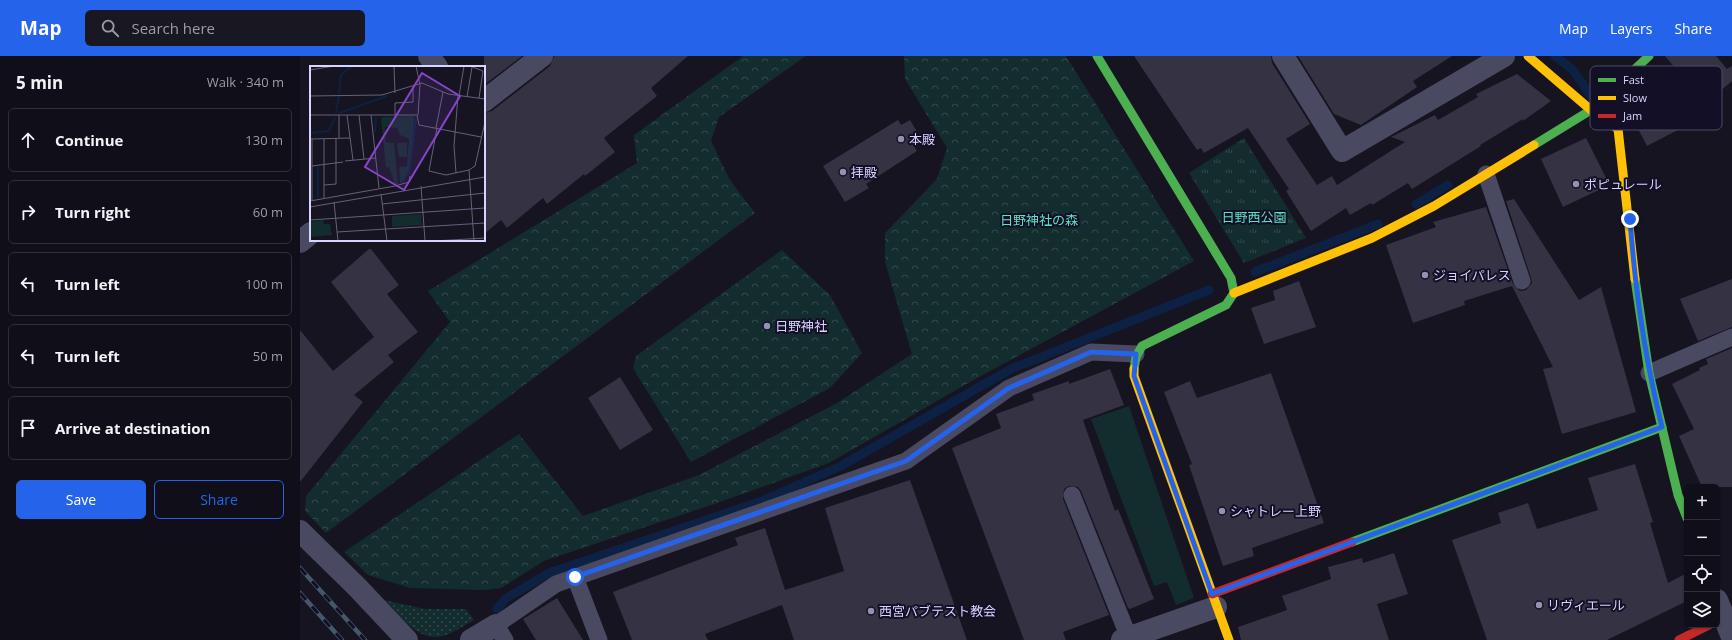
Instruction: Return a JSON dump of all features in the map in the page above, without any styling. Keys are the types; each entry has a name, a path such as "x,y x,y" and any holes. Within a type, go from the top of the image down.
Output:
{"street":[{"path":"428,56 436,66"},
{"path":"485,99 542,56"},
{"path":"1097,56 1231,278 1234,293"},
{"path":"1283,56 1342,151 1504,56"},
{"path":"1528,56 1590,109"},
{"path":"1638,66 1649,56"},
{"path":"1228,640 1134,376 1136,354 1142,346 1150,340 1226,305 1234,293 1372,238 1434,206 1590,111"},
{"path":"1618,130 1634,266 1649,373 1678,495 1684,510"},
{"path":"300,242 310,234"},
{"path":"1126,639 1214,600 1662,427"},
{"path":"300,531 357,587 407,640"},
{"path":"1679,640 1722,621"},
{"path":"471,640 500,633"}],"lane":[{"path":"1486,174 1522,280"},
{"path":"1649,373 1732,337"},
{"path":"500,633 556,584 906,461 1009,388 1091,352 1136,354"},
{"path":"1072,496 1126,639"},
{"path":"575,577 599,640"}],"green space":[{"path":"743,56 806,56 719,117 711,141 730,180 755,213 326,533 305,511 306,496 450,322 428,291 637,163 634,135"},
{"name":"日野神社の森","path":"904,56 1066,56 1194,261 977,378 829,463 714,504 544,561 501,588 484,590 410,588 368,575 344,552 519,434 583,516 699,475 837,403 912,354 885,262 885,233 937,179 947,148 905,79"},
{"name":"日野西公園","path":"1244,138 1306,238 1244,263 1189,173"},
{"path":"782,250 830,295 862,353 830,388 691,462 633,368 636,356"},
{"path":"1129,406 1194,598 1176,605 1167,582 1154,586 1091,419"},
{"path":"384,600 425,609 466,609 474,620 447,635 429,637 415,630"}],"building":[{"path":"484,56 522,56 485,84"},
{"path":"554,56 688,56 651,88 657,96 604,138 615,152 585,176 584,174 547,204 543,198 507,228 501,220 485,233 485,113 492,111 550,66"},
{"path":"1134,56 1271,56 1272,63 1310,124 1286,139 1317,185 1332,176 1337,185 1405,142 1391,137 1435,115 1438,120 1478,97 1476,94 1517,74 1551,101 1523,121 1523,119 1412,189 1408,183 1372,205 1371,203 1350,215 1346,208 1311,231 1286,191 1289,189 1248,128 1204,153 1201,148 1197,150"},
{"path":"1298,56 1452,56 1413,81 1417,87 1361,125 1334,114"},
{"path":"1665,56 1716,56 1727,69 1732,66 1732,81 1722,90 1722,66 1673,66"},
{"path":"898,120 901,125 910,120 922,140 913,145 917,151 866,184 869,188 845,202 823,166"},
{"path":"1639,130 1678,130 1647,146"},
{"path":"1586,138 1606,178 1601,180 1605,187 1563,207 1541,159"},
{"path":"1514,199 1579,300 1601,287 1636,412 1562,434 1543,369 1553,367 1512,286 1464,301 1465,305 1413,323 1386,245 1436,227 1433,222 1486,207 1513,284 1520,291 1526,290 1532,283 1531,278 1506,201"},
{"path":"369,249 371,249 399,285 387,294 418,332 388,355 394,362 354,395 363,402 300,482 300,330 333,371 374,337 331,282"},
{"path":"1732,279 1732,327 1698,341 1680,299"},
{"path":"1299,281 1316,327 1264,344 1251,308 1275,300 1273,291"},
{"path":"1732,348 1732,487 1720,487 1720,484 1701,484 1679,436 1694,429 1672,384 1700,370 1699,368 1708,364 1706,359"},
{"path":"1110,369 1124,405 1083,420 1115,511 1118,509 1154,599 1130,609 1128,608 1081,491 1078,487 1069,486 1064,489 1063,499 1109,615 1063,632 1066,640 1024,640 952,448 1001,428 996,414 1034,400 1032,394 1069,381 1069,384"},
{"path":"1271,373 1324,523 1252,548 1254,556 1223,566 1189,465 1192,464 1164,392 1190,381 1197,398"},
{"path":"620,377 653,430 620,450 588,398"},
{"path":"1635,464 1653,522 1650,523 1668,583 1684,575 1684,602 1607,640 1487,640 1452,540 1501,523 1498,513 1528,503 1537,529 1598,510 1588,478"},
{"path":"910,480 967,640 794,640 782,605 705,634 708,640 632,640 613,592 738,545 735,538 765,528 785,590 844,571 825,508"},
{"path":"1394,553 1408,594 1377,604 1389,640 1241,640 1238,627 1287,610 1282,596 1331,579 1328,567 1362,558 1363,563"},
{"path":"557,598 583,640 536,640 523,619"}],"waterway":[{"path":"1555,56 1573,70 1590,95"},
{"path":"1416,204 1448,185"},
{"path":"1255,272 1378,224"},
{"path":"497,609 505,599 549,573 762,501 841,466 1011,369 1209,290"}],"railway":[{"path":"300,568 365,640"},
{"path":"300,593 342,640"}],"traffic: fast":[{"path":"1097,56 1231,278 1234,293 1226,305 1142,346 1136,357 1134,369"},
{"path":"1638,66 1649,56"},
{"path":"1534,145 1590,111"},
{"path":"1635,279 1649,373 1678,495 1684,510"},
{"path":"1352,542 1662,427"}],"traffic: slow":[{"path":"1528,56 1590,109"},
{"path":"1618,130 1635,279"},
{"path":"1234,293 1372,238 1434,206 1534,145"},
{"path":"1134,369 1134,376 1229,640"}],"traffic: jam":[{"path":"1212,594 1352,542"},
{"path":"1679,640 1703,628"}],"place":[{"name":"本殿","path":"901,139"},
{"name":"拝殿","path":"843,172"},
{"name":"ポピュレール","path":"1576,184"},
{"name":"ジョイパレス","path":"1425,275"},
{"name":"日野神社","path":"767,326"},
{"name":"シャトレー上野","path":"1222,511"},
{"name":"リヴィエール","path":"1539,605"},
{"name":"西宮パブテスト教会","path":"871,611"}],"route":[{"path":"575,577 906,461 1009,388 1091,352 1136,354 1134,376 1212,594 1662,427 1649,373 1634,266 1630,219"}]}
